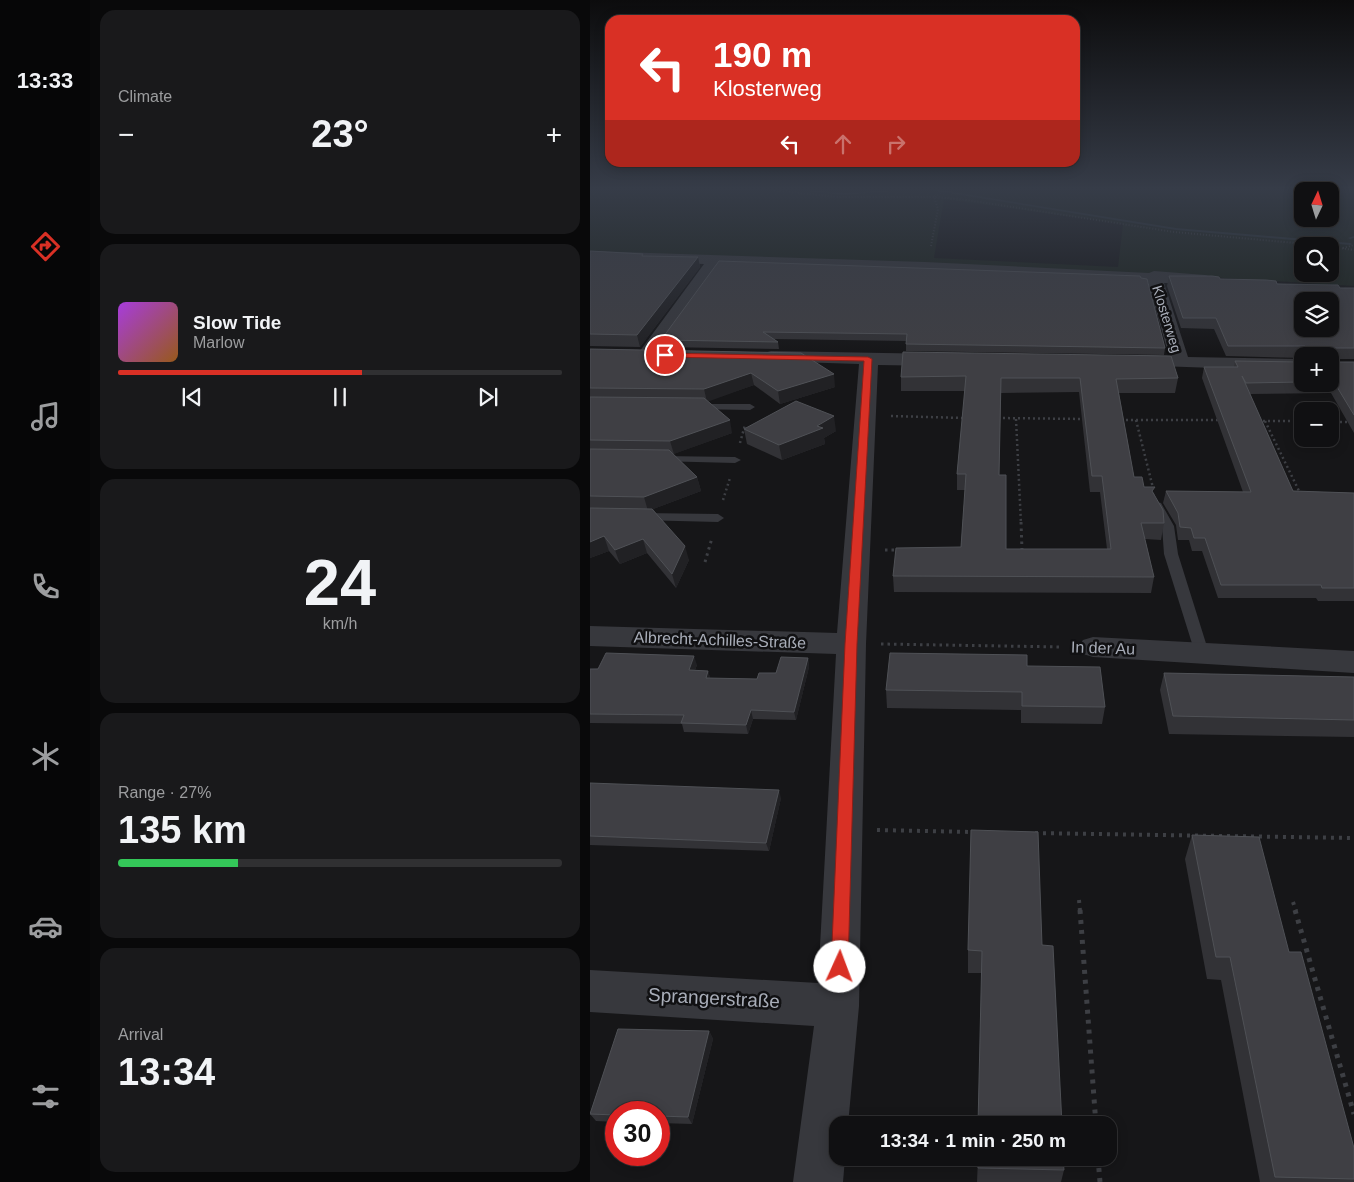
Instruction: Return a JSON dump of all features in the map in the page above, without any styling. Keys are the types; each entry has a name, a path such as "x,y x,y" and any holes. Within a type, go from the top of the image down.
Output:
{"street":[{"path":"590,256 1154,276 1220,281"},
{"path":"666,355 637,355 716,260"},
{"name":"Klosterweg","path":"1154,276 1180,362"},
{"path":"753,357 957,360"},
{"path":"818,1182 838,1006 851,644 868,359"},
{"name":"Klosterweg","path":"1122,361 1294,365"},
{"name":"Albrecht-Achilles-Straße","path":"590,636 851,644"},
{"name":"In der Au","path":"1093,647 1354,662"},
{"name":"Sprangerstraße","path":"590,991 838,1006"}],"lane":[{"path":"684,406 750,407"},
{"path":"648,459 735,460"},
{"path":"1157,506 1168,526 1171,554 1202,653"},
{"path":"630,517 718,518"}],"path":[{"path":"925,267 930,256 931,245"},
{"path":"1343,248 1353,245"},
{"path":"1339,247 1354,250"},
{"path":"705,562 750,407"},
{"path":"866,416 966,418"},
{"path":"996,418 1086,419"},
{"path":"1016,419 1022,550 1032,550"},
{"path":"1116,420 1225,420"},
{"path":"1136,420 1157,506"},
{"path":"1255,421 1294,421"},
{"path":"1265,421 1303,501"},
{"path":"1339,422 1354,422"},
{"path":"857,550 905,550"},
{"name":"In der Au","path":"851,644 1093,647"},
{"path":"844,830 981,832"},
{"path":"1030,833 1354,838"},
{"path":"1079,900 1095,1116"},
{"path":"1293,902 1354,1114"},
{"path":"1099,1166 1100,1182"}],"shaded area":[{"path":"590,245 936,245 934,258 1118,267 1121,245 1294,245 1294,282 1339,282 1339,245 1354,245 1354,286 1160,274 590,252"}],"building":[{"path":"590,251 643,254 642,256 698,257 637,335 590,334"},
{"path":"719,261 1140,276 1147,279 1165,348 906,344 907,334 763,332 778,342 661,340"},
{"path":"1169,276 1212,276 1219,277 1220,279 1276,281 1277,284 1338,285 1340,288 1354,288 1354,348 1228,346 1216,318 1183,318"},
{"path":"590,349 801,353 834,374 778,391 751,373 704,389 590,388"},
{"path":"903,352 1171,356 1178,378 1116,379 1134,477 1142,477 1144,487 1155,487 1152,491 1163,510 1164,523 1141,523 1154,577 893,576 896,548 961,547 966,474 957,474 966,376 901,377","holes":["1001,378 1080,378 1092,476 1102,476 1111,549 1006,549 1006,475 999,475"]},
{"path":"1235,361 1294,362 1294,382 1246,383 1242,376 1293,491 1354,493 1354,588 1322,588 1321,585 1221,585 1205,538 1194,538 1191,528 1180,527 1178,513 1166,491 1251,492 1204,367 1238,367"},
{"path":"1339,362 1354,362 1354,415 1339,390"},
{"path":"590,397 704,398 730,420 670,441 590,440"},
{"path":"796,401 834,416 817,426 823,428 779,445 744,429"},
{"path":"590,449 669,450 697,477 644,497 590,496"},
{"path":"590,508 652,509 685,546 672,574 643,539 615,550 604,536 590,542"},
{"path":"606,653 694,656 689,670 708,671 706,678 757,679 759,673 776,673 781,657 808,658 794,712 751,710 746,725 681,723 684,715 590,714 590,669 598,669"},
{"path":"890,653 1027,655 1027,666 1100,667 1105,707 1022,706 1022,692 886,690"},
{"path":"1164,673 1354,677 1354,720 1173,716"},
{"path":"590,783 779,790 766,843 590,836"},
{"path":"971,830 1038,832 1042,945 1053,946 1062,1116 978,1116 982,951 968,950"},
{"path":"1192,835 1259,837 1289,952 1301,952 1354,1148 1354,1179 1275,1177 1230,957 1216,957"},
{"path":"618,1029 709,1031 688,1117 670,1116 670,1101 605,1101 605,1115 590,1114"},
{"path":"978,1166 1064,1166 1064,1170 978,1168"}],"route":[{"path":"665,355 868,359 851,644 840,967"}]}
